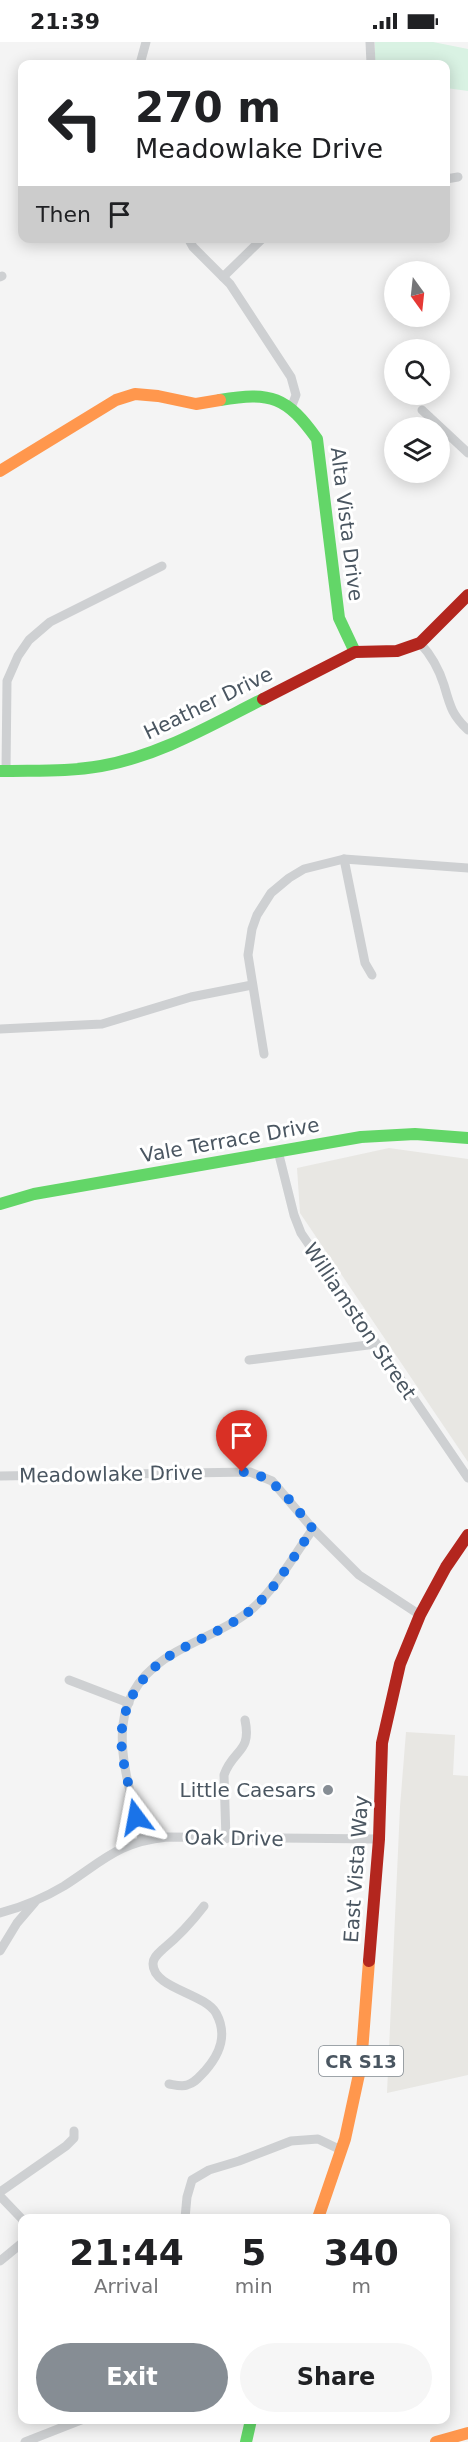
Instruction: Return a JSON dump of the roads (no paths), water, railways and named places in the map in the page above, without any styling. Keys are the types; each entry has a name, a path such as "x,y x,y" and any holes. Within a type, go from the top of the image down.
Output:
{"main road":[{"name":"Alta Vista Drive","path":"0,471 116,400 135,394 196,404 246,395 282,401 313,430 316,439 339,618 355,652"},
{"path":"355,652 398,651 420,643 468,595"},
{"name":"Heather Drive","path":"3,771 64,770 102,766 146,754 184,739 355,652"},
{"name":"Vale Terrace Drive","path":"0,1204 34,1194 362,1137 403,1133 468,1138"},
{"name":"East Vista Way","path":"319,2214 341,2150 361,2065 379,1839 382,1743 400,1664 420,1615 446,1567 468,1535"},
{"path":"246,2442 250,2424"},
{"path":"436,2442 468,2433"}],"street":[{"path":"141,60 146,42"},
{"path":"370,42 371,60"},
{"path":"450,178 458,177"},
{"path":"191,243 224,277 260,326 291,377 296,395 291,408"},
{"path":"224,277 257,243"},
{"path":"422,410 468,453"},
{"path":"3,771 7,681 18,656 29,640 50,622 162,566"},
{"path":"420,643 431,656 456,719 468,730"},
{"path":"264,1054 248,955 252,929 257,915 271,893 304,869 344,859 468,868"},
{"path":"344,859 365,963 372,975"},
{"path":"0,1029 102,1024 191,997 252,985"},
{"name":"Williamston Street","path":"278,1151 294,1215 301,1233 468,1478"},
{"path":"249,1360 376,1344"},
{"name":"Meadowlake Drive","path":"0,1476 250,1472 272,1481 313,1529 359,1575 420,1615"},
{"path":"142,1839 122,1750 121,1726 135,1689 149,1671 175,1652 225,1628 253,1608 313,1529"},
{"path":"69,1680 129,1703"},
{"path":"226,1839 224,1775 226,1768 245,1743 248,1735 245,1720"},
{"name":"Oak Drive","path":"0,1913 35,1902 63,1887 117,1850 142,1839 167,1837 379,1839"},
{"path":"0,1952 17,1923 35,1902"},
{"path":"169,2084 184,2086 194,2083 220,2051 223,2040 215,2012 206,2002 169,1984 156,1974 153,1964 156,1956 187,1929 204,1906"},
{"path":"18,2214 0,2194 66,2146 74,2138 74,2131"},
{"path":"185,2214 192,2180 209,2170 291,2141 318,2139 341,2150"},
{"path":"0,2260 18,2246"},
{"path":"25,2442 71,2424"}],"place":[{"name":"Little Caesars","path":"328,1790"}]}
